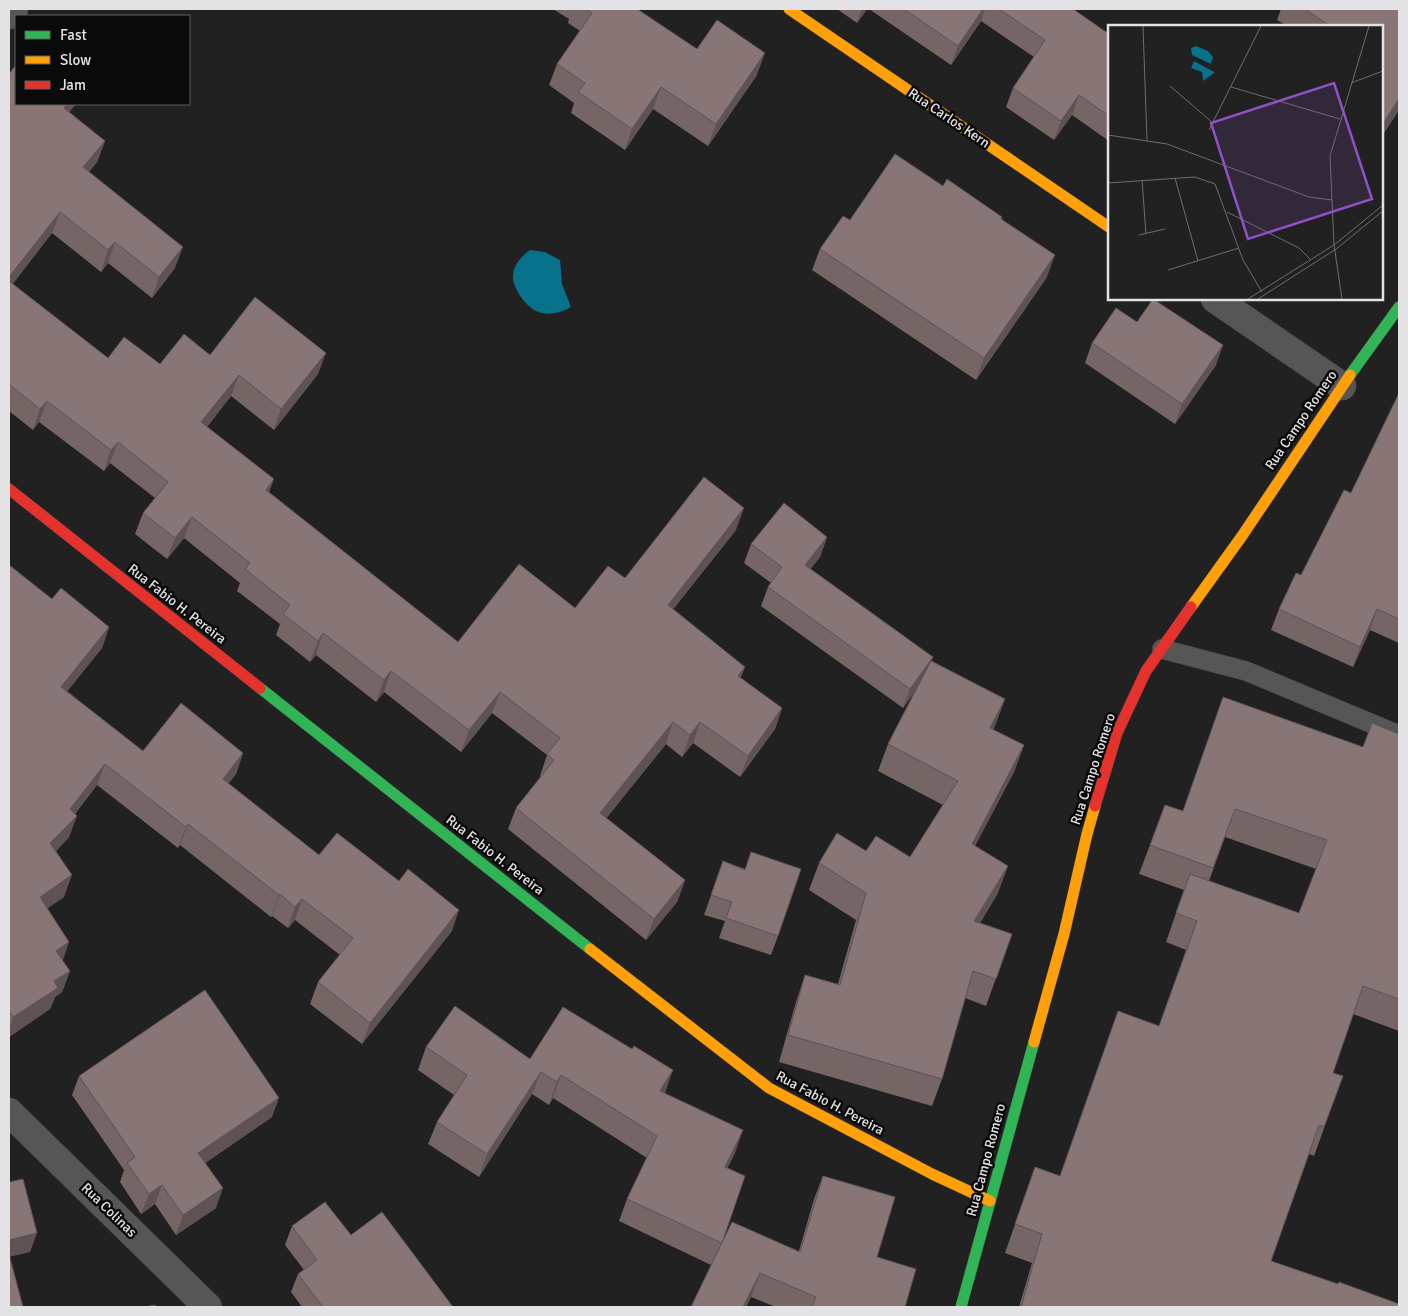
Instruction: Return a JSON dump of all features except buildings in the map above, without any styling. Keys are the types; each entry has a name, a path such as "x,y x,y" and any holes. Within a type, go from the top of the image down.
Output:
{"street":[{"path":"9,15 14,9"},
{"name":"Rua Carlos Kern","path":"788,9 1108,226"},
{"path":"1216,300 1342,386"},
{"name":"Rua Campo Romero","path":"961,1307 1064,934 1087,834 1117,732 1146,672 1242,536 1342,386 1399,307"},
{"name":"Rua Fabio H. Pereira","path":"9,489 531,903 769,1088 932,1174 990,1202"},
{"name":"Rua Colinas","path":"9,1112 208,1307"}],"lane":[{"path":"1162,649 1246,671 1399,735"}],"water":[{"path":"530,250 545,252 560,260 562,284 571,307 557,313 543,313 531,308 521,297 514,283 514,271 519,261"}],"traffic: fast":[{"path":"1350,375 1399,307"},
{"path":"260,688 590,949"},
{"path":"961,1307 1034,1042"}],"traffic: slow":[{"path":"789,9 1108,226"},
{"path":"1191,607 1242,536 1350,375"},
{"path":"1034,1042 1064,934 1095,806"},
{"path":"590,949 769,1088 932,1174 990,1201"}],"traffic: jam":[{"path":"9,489 260,688"},
{"path":"1095,806 1117,733 1146,671 1191,607"}]}
